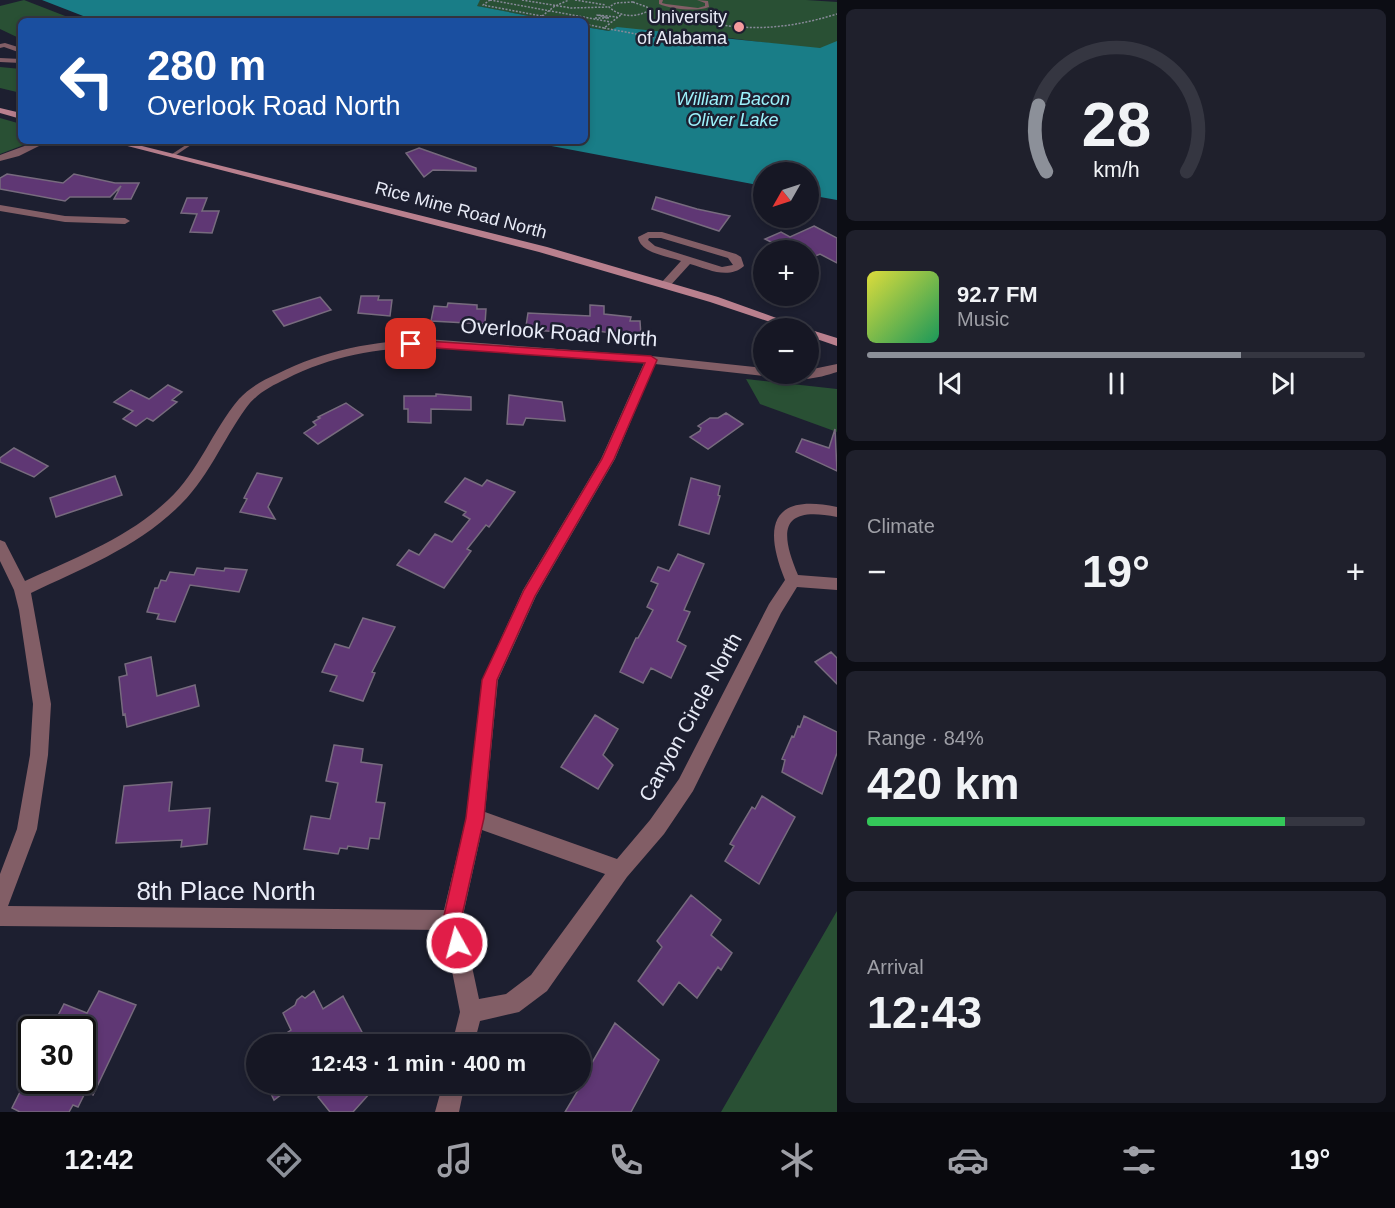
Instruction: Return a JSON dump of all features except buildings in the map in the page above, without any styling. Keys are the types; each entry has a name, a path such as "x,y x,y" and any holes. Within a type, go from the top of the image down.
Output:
{"main road":[{"path":"0,110 18,115"},
{"name":"Rice Mine Road North","path":"124,144 436,221 665,285 767,318"},
{"path":"819,336 837,342"}],"street":[{"path":"0,46 5,45 18,50"},
{"path":"0,60 18,61"},
{"path":"0,158 38,144"},
{"path":"0,207 64,219 125,221"},
{"path":"662,235 732,256 739,262 735,268 722,270 688,259 651,248 643,241 644,237 662,235"},
{"path":"665,285 688,259"},
{"name":"Overlook Road North","path":"22,590 103,551 150,523 173,504 196,477 243,402 268,383 298,367 329,355 361,348 427,343 651,360 753,371"},
{"path":"466,1034 471,1012 452,920 475,818 489,680 529,594 608,459 651,360"},
{"path":"819,374 837,368"},
{"path":"837,512 819,507 798,508 784,518 780,532 786,566 793,581 837,584"},
{"path":"0,546 22,590 42,704 39,755 27,829 0,900"},
{"name":"Canyon Circle North","path":"471,1012 511,1004 540,983 620,870 657,828 686,785 775,609 793,581"},
{"path":"475,818 620,870"},
{"name":"8th Place North","path":"0,916 452,920"},
{"path":"447,1112 451,1094"}],"lane":[{"path":"660,0 665,5 698,9 707,7 707,2 699,0"},
{"path":"171,156 190,144"}],"path":[{"path":"552,18 483,5 490,0 587,18"},
{"path":"522,0 564,8 592,9 634,1 647,7 648,11"},
{"path":"542,16 562,1 569,0"},
{"path":"575,0 610,7 622,14 638,15 648,11 656,12"},
{"path":"604,28 622,14"},
{"path":"690,19 725,26 759,29 808,24 837,14"},
{"path":"592,19 607,20 596,17 609,18 597,15 617,18"},
{"path":"588,18 611,22"},
{"path":"588,25 663,39 666,36 686,40 684,43"}],"shaded area":[{"path":"24,0 70,18 18,18 18,38 0,29 0,6"},
{"name":"University of Alabama","path":"480,0 806,0 837,2 837,52 713,36 609,31 588,28 588,18 539,18 476,6"},
{"path":"0,67 18,69 18,92 0,88"},
{"path":"0,118 18,123 18,144 26,144 0,154"},
{"path":"746,379 753,380 753,384 792,384 837,389 837,432 760,404"},
{"path":"837,911 837,1112 721,1112"}],"water":[{"path":"42,0 480,0 477,6 539,18 88,18"},
{"name":"William Bacon Oliver Lake","path":"617,27 820,48 837,41 837,200 819,197 819,162 753,162 753,184 541,144 588,144 588,28 609,31"}],"place":[{"name":"University of Alabama","path":"739,27"}],"route":[{"path":"411,344 427,343 651,360 608,459 529,594 489,680 475,818 452,920 457,943"}]}
